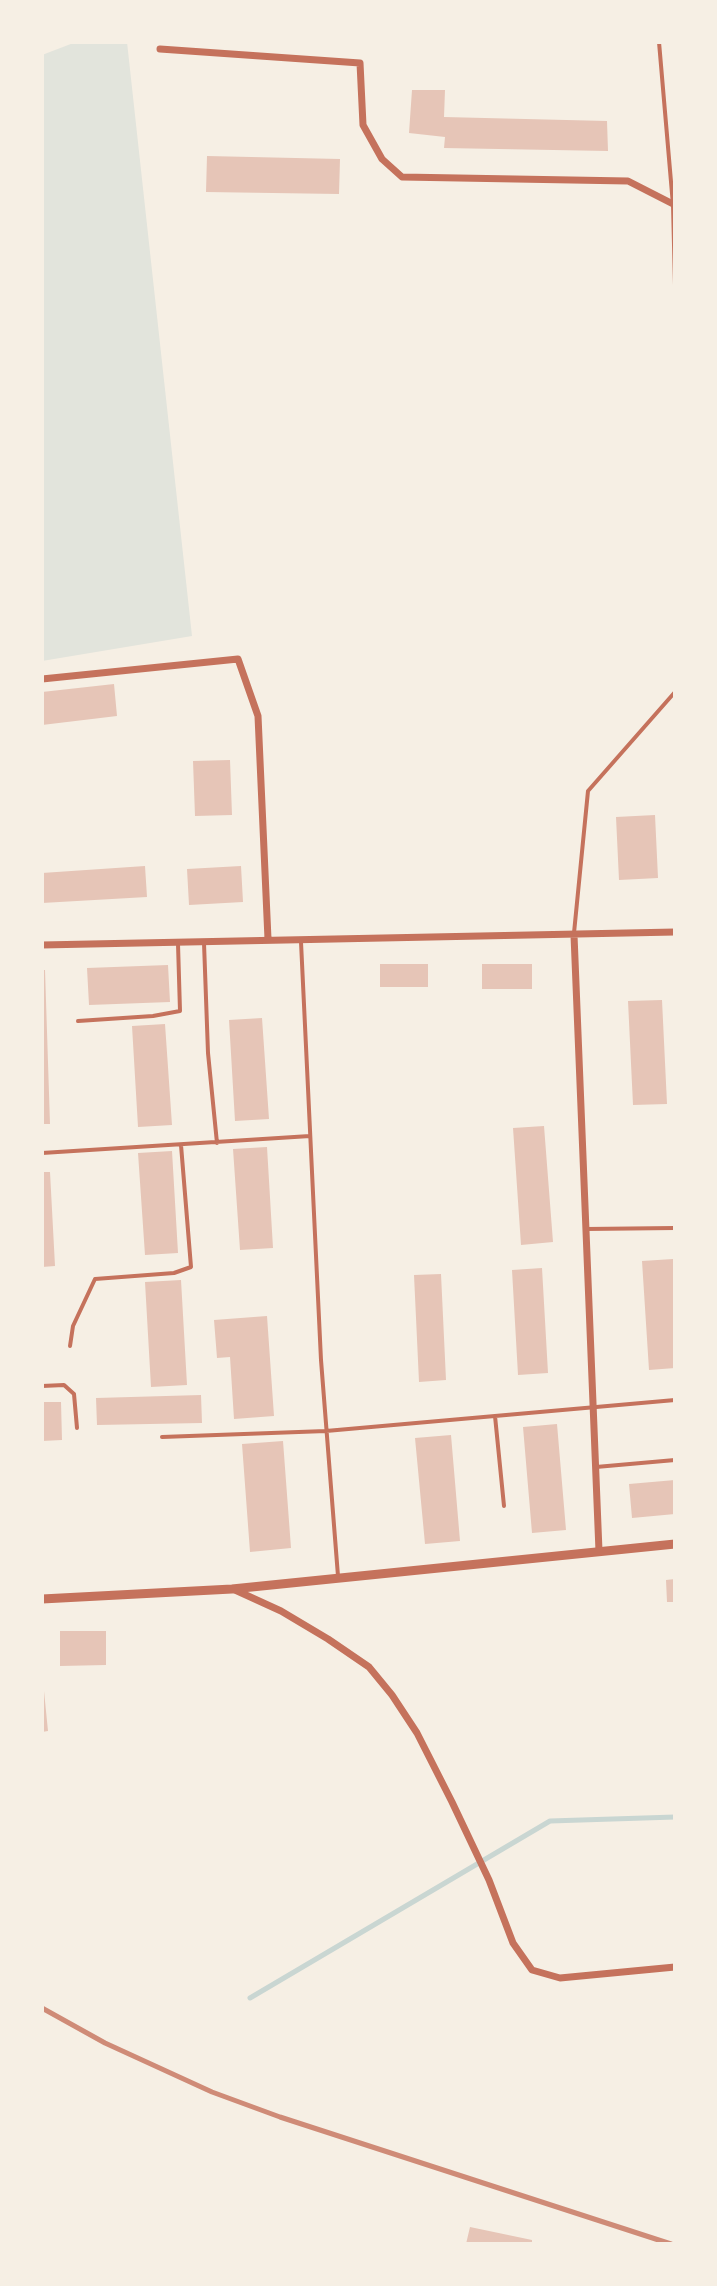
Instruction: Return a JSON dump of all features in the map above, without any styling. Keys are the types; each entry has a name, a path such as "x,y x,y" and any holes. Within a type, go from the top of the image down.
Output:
{"street":[{"path":"160,49 360,63 363,125 382,159 402,177 628,181 674,205"},
{"path":"42,679 238,659 258,716 268,939"},
{"path":"42,945 675,932"},
{"path":"574,935 599,1551"},
{"path":"42,1599 232,1589 675,1544"},
{"path":"232,1589 281,1611 328,1639 369,1667 392,1695 417,1733 489,1880 513,1943 532,1970 560,1978 675,1967"}],"lane":[{"path":"659,42 674,205 675,285"},
{"path":"574,935 588,791 675,692"},
{"path":"300,939 326,1431 338,1578"},
{"path":"204,940 208,1053 217,1143"},
{"path":"78,1021 180,1011 178,941"},
{"path":"42,1153 310,1136"},
{"path":"70,1346 73,1326 95,1279 174,1273 191,1267 181,1145"},
{"path":"586,1229 675,1228"},
{"path":"42,1386 64,1385 74,1394 77,1428"},
{"path":"162,1437 326,1431 675,1400"},
{"path":"495,1416 504,1506"},
{"path":"596,1467 675,1460"}],"shaded area":[{"path":"76,42 127,42 192,636 42,661 42,55"}],"building":[{"path":"412,90 445,90 444,117 607,121 608,151 444,148 445,137 409,133"},
{"path":"207,156 340,159 339,194 206,192"},
{"path":"114,684 117,716 42,725 42,692"},
{"path":"230,760 232,815 195,816 193,761"},
{"path":"655,815 658,878 619,880 616,817"},
{"path":"145,866 147,897 42,903 42,873"},
{"path":"241,866 243,902 189,905 187,869"},
{"path":"380,964 428,964 428,987 380,987"},
{"path":"482,964 532,964 532,989 482,989"},
{"path":"168,965 170,1002 89,1005 87,968"},
{"path":"42,970 45,970 50,1124 42,1124"},
{"path":"662,1000 667,1104 633,1105 628,1001"},
{"path":"262,1018 269,1119 235,1121 229,1020"},
{"path":"165,1024 172,1125 138,1127 132,1026"},
{"path":"544,1126 553,1242 521,1245 513,1128"},
{"path":"267,1147 273,1248 240,1250 233,1149"},
{"path":"172,1151 178,1253 145,1255 138,1153"},
{"path":"42,1172 50,1172 55,1266 42,1267"},
{"path":"673,1259 675,1368 649,1370 642,1261"},
{"path":"542,1268 548,1373 518,1375 512,1270"},
{"path":"441,1274 446,1380 419,1382 414,1275"},
{"path":"181,1280 187,1385 151,1387 145,1282"},
{"path":"267,1316 274,1416 234,1419 230,1357 217,1358 214,1320"},
{"path":"201,1395 202,1423 97,1425 96,1398"},
{"path":"42,1402 61,1402 62,1440 42,1441"},
{"path":"557,1424 566,1530 532,1533 523,1427"},
{"path":"451,1435 460,1541 425,1544 415,1438"},
{"path":"283,1441 291,1548 250,1552 242,1444"},
{"path":"675,1480 675,1514 632,1518 629,1484"},
{"path":"675,1579 675,1602 667,1602 666,1580"},
{"path":"60,1631 106,1631 106,1665 60,1666"},
{"path":"42,1691 48,1731 42,1732"},
{"path":"470,2227 532,2240 532,2244 466,2244"}],"waterway":[{"path":"250,1998 550,1821 675,1817"}],"railway":[{"path":"42,2008 105,2043 212,2092 671,2244"}]}
